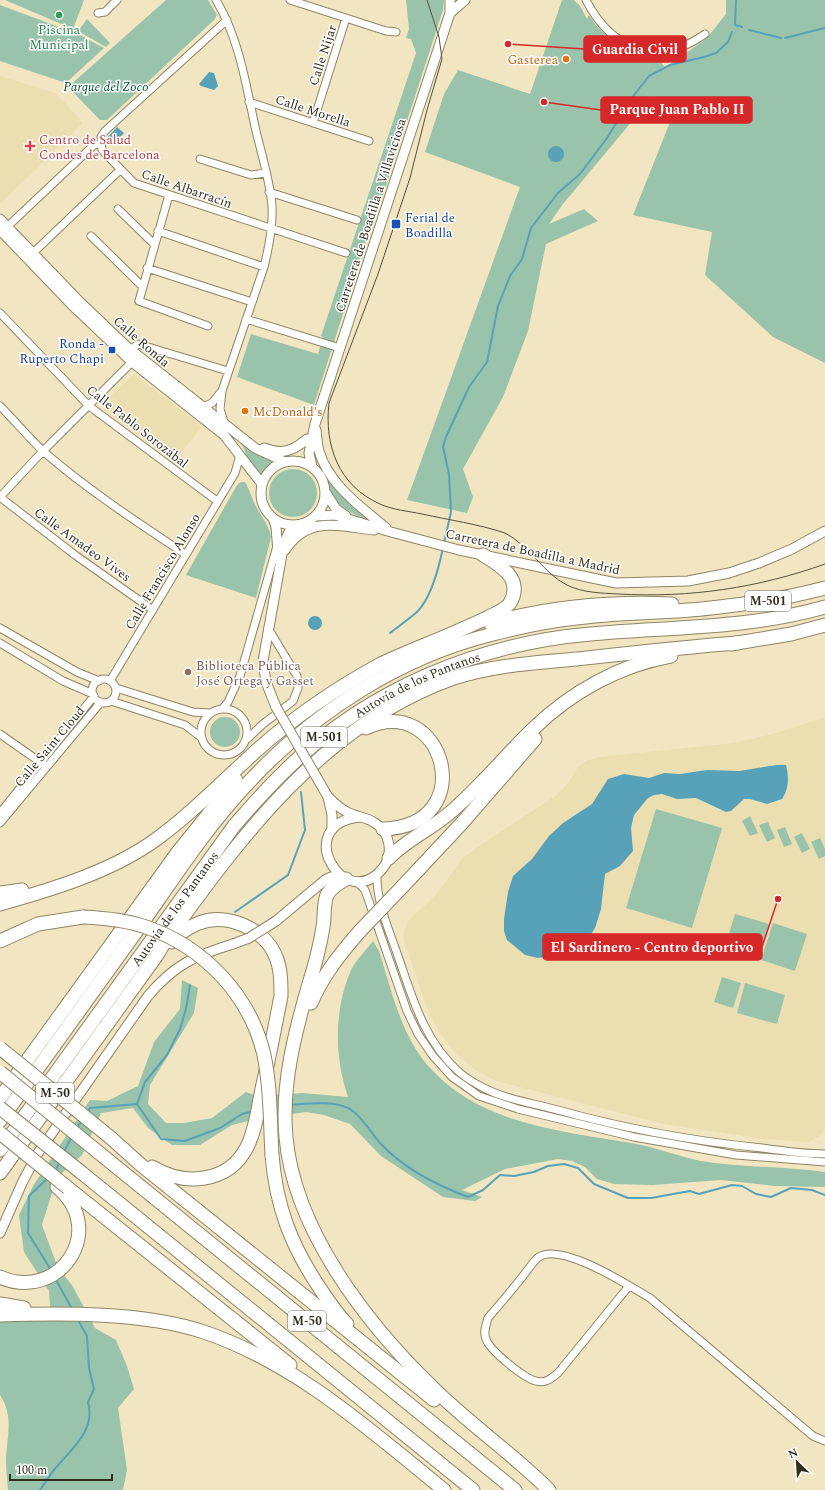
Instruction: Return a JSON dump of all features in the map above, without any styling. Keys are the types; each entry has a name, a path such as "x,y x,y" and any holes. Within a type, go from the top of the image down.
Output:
{"highway":[{"path":"0,904 51,889 84,876 116,862 150,843 211,794 276,734 326,697 375,667 411,649 499,613 511,602 514,584 511,576 504,568 483,555"},
{"name":"Autovía de los Pantanos","path":"0,1121 219,818 248,783 278,753 351,696 398,669 449,647 490,634 541,623 588,617 710,609 785,598 825,588"},
{"path":"452,632 541,611 586,605 644,603 701,606 710,609"},
{"name":"Autovía de los Pantanos","path":"0,1150 234,826 262,793 290,765 330,732 362,710 405,685 453,665 495,650 534,641 590,634 729,626 775,619 825,607"},
{"path":"389,858 401,846 451,812 477,788 533,728 562,703 598,682 623,670 654,660 791,634 825,625"},
{"path":"0,1173 193,904 258,820 303,773 358,728 418,693 456,678 502,667 738,643"},
{"path":"293,1052 317,988 333,962 360,931 462,823 550,722 598,682"},
{"path":"0,1098 178,852 231,785 293,722"},
{"path":"345,739 372,726 386,722 406,723 419,730 428,738 436,750 443,766 444,777 438,800 428,812 414,823 403,827 383,829"},
{"path":"0,893 84,876"},
{"path":"348,878 335,885 328,893 324,904 323,926 311,977 295,1033 287,1089 286,1138 300,1199 327,1255 348,1288 395,1349 431,1387 530,1471 548,1490"},
{"path":"0,941 38,924 83,917 120,920 145,926 164,934 200,956 226,981 247,1010 264,1054 269,1082 274,1177 280,1207 293,1244 306,1268 328,1300 345,1322 373,1350"},
{"path":"123,1148 161,1172 172,1177 198,1179 217,1175 236,1163 247,1148 253,1131 281,996 280,974 276,956 265,940 249,927 218,919 200,922 183,931 157,955"},
{"name":"M-50","path":"0,1048 285,1282 373,1350 548,1490"},
{"name":"M-50","path":"0,1072 515,1490"},
{"name":"M-50","path":"0,1108 473,1490"},
{"path":"0,1133 258,1338 351,1416 444,1490"},
{"path":"0,1139 60,1189 70,1202 76,1214 79,1227 78,1244 70,1259 58,1272 45,1279 30,1283 15,1283 0,1277"},
{"path":"0,1304 25,1309 164,1322 203,1331 248,1349 285,1369 351,1416"},
{"path":"0,1315 108,1316"}],"street":[{"path":"98,13 105,12 118,0"},
{"path":"216,0 227,20 239,54 272,205 271,229 264,267 222,391 220,419"},
{"path":"290,0 386,31 396,32"},
{"name":"Carretera de Boadilla a Villaviciosa","path":"312,467 309,453 315,424 450,13 450,0"},
{"path":"450,13 465,0"},
{"path":"586,0 604,28 618,39 634,47 653,51 675,48 686,45 704,34"},
{"name":"Calle Nijar","path":"313,122 346,18"},
{"path":"3,232 94,145 100,144 101,137 105,131 227,20"},
{"name":"Calle Morella","path":"250,102 369,141"},
{"name":"Calle Albarracín","path":"100,144 102,150 134,183 346,253"},
{"path":"200,159 251,175 266,173"},
{"path":"33,253 120,170"},
{"path":"269,192 357,220"},
{"path":"169,195 138,301 140,304 208,326"},
{"path":"118,209 154,244"},
{"name":"Calle Ronda","path":"0,219 3,232 72,304 132,362 169,393 212,424 240,455 262,484"},
{"path":"158,231 264,267"},
{"name":"Calle Ronda","path":"3,232 33,253 80,302 130,350 220,419 255,448 289,462"},
{"path":"91,236 142,286"},
{"path":"147,268 252,302"},
{"name":"Calle Pablo Sorozábal","path":"0,313 89,406 217,501"},
{"path":"246,319 340,348"},
{"path":"130,350 138,344 228,371"},
{"path":"0,497 43,451 132,362"},
{"path":"203,407 216,399 222,391"},
{"path":"216,399 214,410 220,419"},
{"path":"0,406 43,451 114,506 185,554"},
{"path":"315,424 319,451 333,479 348,495 391,532"},
{"name":"Carretera de Boadilla a Villaviciosa","path":"289,462 308,439 315,424"},
{"path":"245,440 266,449 282,452 296,448 308,439"},
{"name":"Calle Francisco Alonso","path":"110,681 235,473 240,455"},
{"path":"289,462 306,464 312,467 322,478 326,493 324,501 316,516 310,521 297,525 280,523 273,518 264,506 262,499 262,484 271,470 289,462"},
{"path":"235,473 243,468 249,467"},
{"name":"Carretera de Boadilla a Madrid","path":"326,493 336,509 350,519"},
{"name":"Calle Amadeo Vives","path":"0,497 75,555 153,610"},
{"name":"Carretera de Boadilla a Madrid","path":"316,516 327,514 350,519 458,550 616,583 688,581 729,573 759,563 792,549 825,531"},
{"path":"273,518 278,542 278,571"},
{"path":"0,1233 23,1181 38,1153 148,996 163,978 179,966 201,954 249,938 276,921 314,889 331,877 371,878 384,867 389,858 390,848 388,838 383,829 376,823 340,808 328,797 276,707 264,672 263,655 278,571 286,537 297,525"},
{"path":"282,554 298,534 308,528 320,525 391,532"},
{"path":"0,628 77,672 99,681 110,681 116,688 193,712 210,713 222,708 228,702 240,676 278,542"},
{"path":"0,644 63,681 94,695 101,702 111,701 185,725 202,739 214,753 226,755 238,750 263,724 293,701 298,688 297,676 268,626"},
{"path":"94,695 94,687 99,681"},
{"path":"111,701 115,696 116,688"},
{"name":"Calle Saint Cloud","path":"0,823 3,814 43,764 94,695"},
{"name":"Calle Saint Cloud","path":"43,764 101,702"},
{"path":"222,708 234,710 244,718 248,729 246,741"},
{"path":"202,739 201,726 210,713"},
{"path":"0,734 43,764"},
{"path":"328,797 332,815 332,830 326,850 328,860 333,869 365,890 407,1011 418,1034 433,1056 452,1077 480,1096 518,1109 634,1137 736,1155 825,1162"},
{"path":"332,830 340,823 350,818 360,817"},
{"path":"314,889 322,879 328,860"},
{"path":"377,874 377,888 390,933 416,1008 426,1030 445,1057 460,1072 484,1088 520,1100 588,1119 652,1132 731,1145 825,1154"},
{"path":"629,1286 558,1373 550,1380 537,1382 527,1377 495,1352 486,1340 484,1330 488,1318 538,1258 546,1254 560,1254 596,1267 650,1298 813,1436 825,1441"}],"shaded area":[{"name":"Centro de Salud Condes de Barcelona","path":"0,76 56,93 83,123 0,204"},
{"path":"134,374 202,426 174,462 103,408 104,402"},
{"path":"825,717 825,1130 818,1137 809,1142 764,1139 664,1124 496,1081 474,1069 456,1053 441,1035 428,1011 404,940 404,932 409,920 436,895 462,859 476,848 557,795 568,783 578,767 586,761 599,757 734,743 773,734"}],"green space":[{"name":"Piscina Municipal","path":"5,0 84,0 73,29"},
{"name":"Parque del Zoco","path":"166,0 208,0 217,15 214,20 107,120 100,120 68,87"},
{"path":"406,0 444,0 443,10 383,195 380,197 314,405 237,377 251,334 318,354 323,337 321,336 416,53 411,39 406,38 409,29"},
{"path":"562,0 574,0 580,6 587,19 589,15 602,31 618,42 655,53 665,68 706,39 726,14 726,0 825,0 825,363 773,337 705,275 712,232 633,215 672,117 653,96 563,204 549,224 584,209 598,221 546,244 528,331 503,397 463,469 473,497 467,513 407,500 520,187 425,152 444,94 458,70 530,94"},
{"path":"0,5 78,34 104,48 66,83 0,61"},
{"path":"87,19 110,43 106,47 78,31"},
{"path":"237,439 252,451 277,461 268,467 262,476 247,458 244,448"},
{"path":"293,469 302,471 310,476 315,484 317,493 315,502 310,510 302,515 293,517 284,515 276,510 271,502 269,493 271,484 276,476 284,471"},
{"path":"327,480 345,499 377,523 352,513 339,504 330,490"},
{"path":"241,482 245,482 247,485 255,505 267,525 271,537 256,598 186,575 237,485"},
{"path":"225,717 236,721 240,732 236,743 225,747 214,743 210,732 214,721"},
{"path":"656,809 722,828 692,928 626,908"},
{"path":"750,816 758,833 750,836 742,821"},
{"path":"768,822 775,838 767,842 759,825"},
{"path":"785,827 792,844 784,847 777,830"},
{"path":"802,833 810,849 802,853 794,837"},
{"path":"820,838 825,849 825,856 819,859 811,842"},
{"path":"735,914 769,924 758,960 724,950"},
{"path":"773,923 807,934 795,971 761,960"},
{"path":"373,941 379,951 393,997 412,1043 431,1069 451,1087 474,1102 498,1113 550,1129 640,1145 701,1161 732,1165 825,1172 825,1187 775,1186 721,1180 653,1185 614,1184 597,1179 585,1167 572,1161 558,1159 505,1169 462,1190 482,1197 475,1201 443,1197 381,1156 350,1124 324,1115 306,1112 252,1120 232,1125 200,1145 172,1145 148,1128 133,1108 101,1113 82,1155 62,1173 52,1193 42,1225 58,1268 72,1285 95,1328 116,1340 127,1366 134,1389 118,1408 127,1470 123,1490 8,1490 6,1459 9,1426 7,1411 0,1395 0,1321 51,1319 49,1291 24,1252 19,1215 33,1186 90,1100 107,1101 138,1086 154,1042 180,1009 182,980 198,988 194,1013 150,1085 148,1104 166,1123 184,1123 212,1118 246,1092 257,1096 302,1093 348,1097 343,1081 338,1049 341,1001 351,970"},
{"path":"722,977 741,983 733,1008 714,1002"},
{"path":"745,983 785,995 777,1024 737,1013"}],"water":[{"path":"209,72 214,73 218,86 214,90 199,84"},
{"path":"117,127 124,133 113,145 106,139"},
{"path":"556,146 563,151 564,154 559,161 556,162 549,157 548,154 553,147"},
{"path":"315,616 320,618 322,623 320,628 315,630 310,628 308,623 310,618"},
{"path":"786,765 788,774 787,787 782,799 767,804 750,799 744,799 731,811 726,812 696,798 677,799 662,794 654,795 648,798 634,815 631,828 633,851 620,866 605,874 601,909 595,928 586,942 575,950 563,955 538,958 525,955 507,940 504,931 504,919 508,892 513,876 532,859 549,836 563,823 592,804 608,779 624,774 649,778 664,773 680,774 707,770 739,771"}],"waterway":[{"path":"736,0 735,25 742,27"},
{"path":"785,38 825,28"},
{"path":"749,30 781,38"},
{"path":"444,543 451,512 449,474 443,447 446,437 469,387 487,362 498,306 510,276 522,259 531,228 558,193 580,174 607,138 631,99 649,76 670,65 716,53 728,42 732,32"},
{"path":"390,633 414,615 427,598 434,582 443,548"},
{"path":"235,912 288,875 305,830 301,792"},
{"path":"87,1112 90,1108 137,1104 145,1082 167,1055 180,1029 186,1009 190,985"},
{"path":"289,1105 312,1103 336,1104 350,1109 362,1120 380,1143 399,1161 432,1181 468,1197 483,1190 500,1175 514,1176 534,1172 548,1166 564,1164 578,1168 594,1184 628,1198 651,1198 690,1191 699,1194 732,1185 742,1186 756,1194 771,1197 791,1188 812,1190 825,1195"},
{"path":"137,1104 161,1139 185,1141 220,1128 242,1114 254,1111"},
{"path":"76,1129 82,1121"},
{"path":"64,1152 72,1136"},
{"path":"55,1172 60,1161"},
{"path":"49,1177 29,1196 28,1233 51,1270"},
{"path":"55,1278 72,1309"},
{"path":"40,1490 52,1472 80,1439 88,1422 90,1412 88,1402 94,1389 89,1368 87,1336 78,1320"}],"tram line":[{"path":"427,0 439,37 442,59 427,110 410,178 378,274 329,403 328,419 332,449 337,463 345,475 354,487 366,496 385,506 505,533 514,538 559,580 573,588 586,591 645,595 697,593 749,585 825,564"}],"place":[{"name":"Piscina Municipal","path":"59,15"},
{"name":"Guardia Civil","path":"508,44"},
{"name":"Gasterea","path":"566,59"},
{"name":"Parque Juan Pablo II","path":"544,102"},
{"name":"Centro de Salud Condes de Barcelona","path":"30,146"},
{"name":"Ferial de Boadilla","path":"396,224"},
{"name":"Ronda - Ruperto Chapi","path":"112,350"},
{"name":"McDonald's","path":"245,411"},
{"name":"Biblioteca Pública José Ortega y Gasset","path":"188,672"},
{"name":"El Sardinero - Centro deportivo","path":"778,899"}]}
